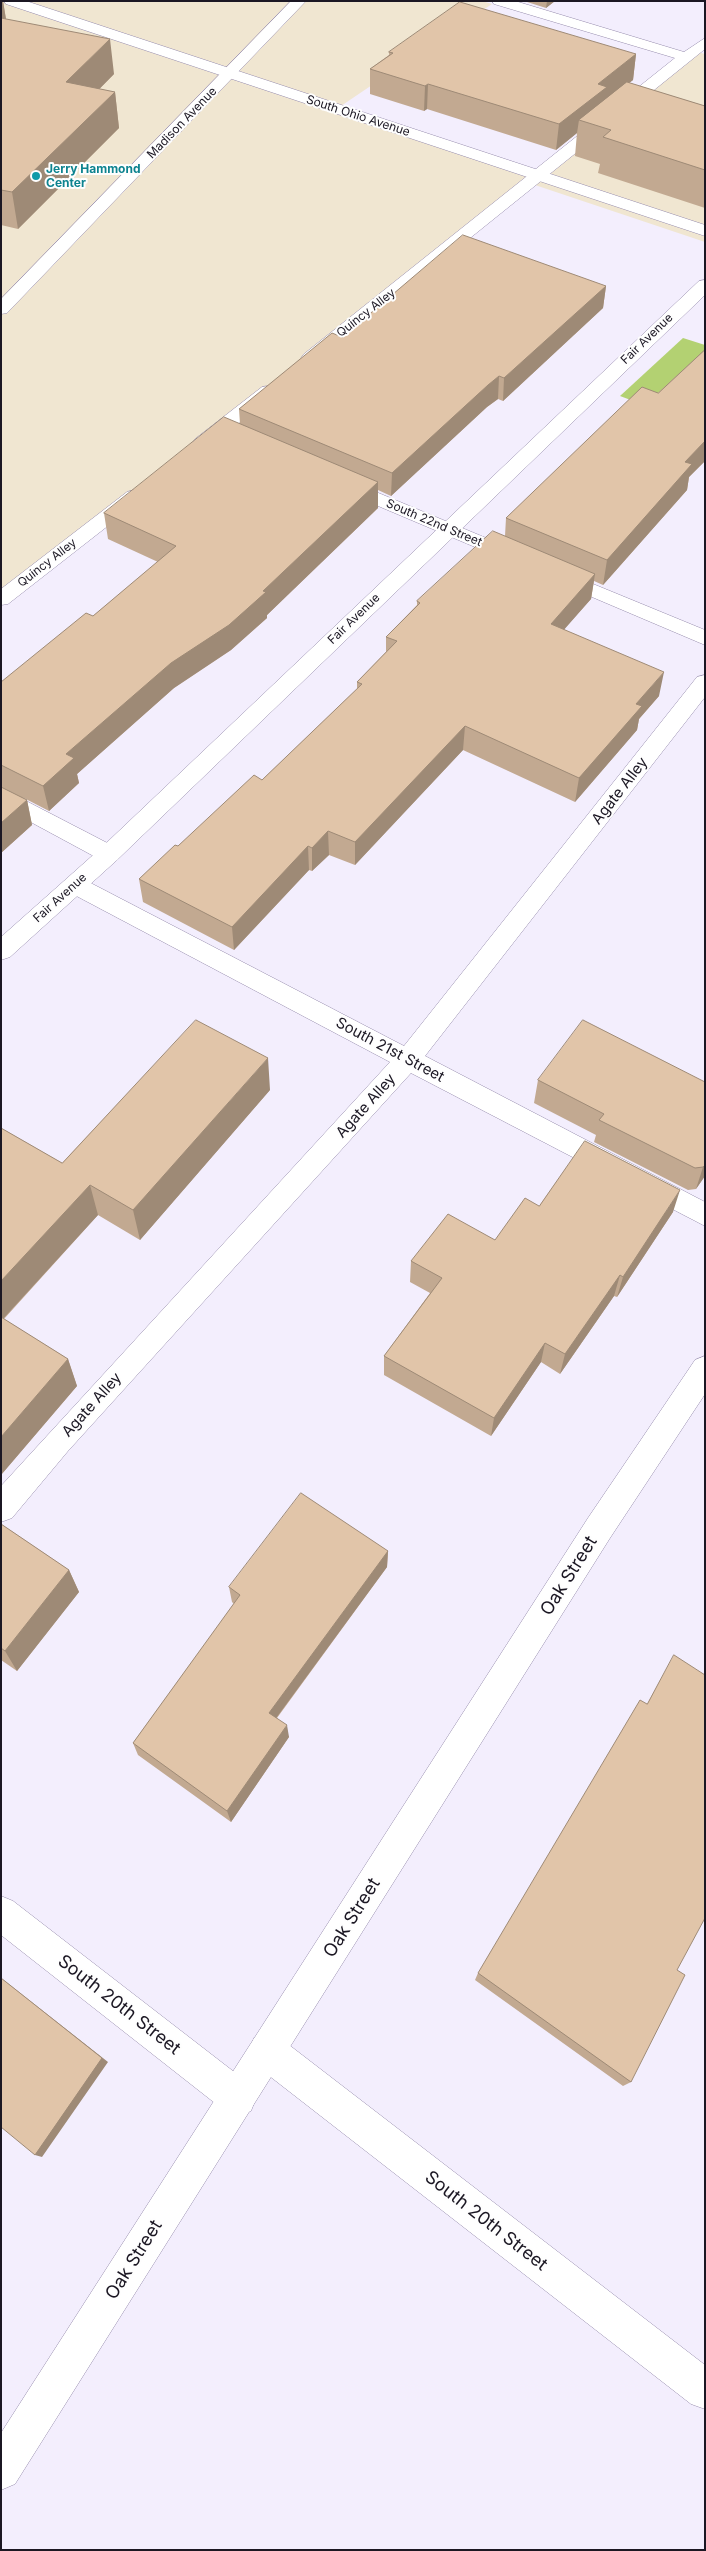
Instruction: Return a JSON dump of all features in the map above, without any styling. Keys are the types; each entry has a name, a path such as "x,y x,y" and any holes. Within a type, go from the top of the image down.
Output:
{"street":[{"name":"South Ohio Avenue","path":"11,1 705,231"},
{"name":"Madison Avenue","path":"1,309 299,1"},
{"path":"499,1 686,57"},
{"name":"Quincy Alley","path":"296,369 705,42"},
{"name":"Fair Avenue","path":"1,951 109,854 705,284"},
{"path":"187,455 226,435 280,381"},
{"name":"South 22nd Street","path":"324,476 705,638"},
{"name":"Quincy Alley","path":"1,599 148,485"},
{"name":"Agate Alley","path":"1,1508 58,1442 408,1059 705,682"},
{"path":"1,796 109,854"},
{"name":"South 21st Street","path":"75,885 705,1215"},
{"name":"Oak Street","path":"1,2470 599,1528 705,1369"},
{"name":"South 20th Street","path":"1,1913 238,2098"},
{"name":"South 20th Street","path":"267,2051 705,2390"}],"shaded area":[{"path":"1,1 482,1 492,4 338,108 533,171 692,51 705,54 705,242 526,182 1,604"}],"green space":[{"path":"683,338 705,345 705,428 620,396"}],"building":[{"path":"460,2 636,54 598,84 607,87 559,124 428,84 425,86 370,69 393,53 389,52"},
{"path":"1,18 110,39 66,82 115,92 12,192 1,190"},
{"path":"627,82 705,106 705,170 603,137 611,130 579,120"},
{"path":"463,235 606,286 504,378 499,376 488,385 392,473 239,409 332,333 342,337"},
{"path":"705,350 705,441 685,462 692,464 607,560 506,518 642,387 658,393"},
{"path":"224,417 378,482 263,591 266,592 229,625 171,663 66,754 74,758 43,786 1,765 1,682 86,613 93,616 176,546 104,513"},
{"path":"493,531 595,574 551,624 664,672 636,704 642,706 579,778 465,726 355,842 328,831 312,848 308,846 232,927 139,879 175,845 178,846 254,775 262,780 362,684 357,682 397,641 386,637 420,603 417,601"},
{"path":"1,787 27,800 1,823"},
{"path":"196,1020 268,1058 133,1210 90,1185 1,1281 1,1128 62,1163"},
{"path":"583,1020 705,1082 705,1165 703,1167 695,1168 599,1120 604,1114 538,1080"},
{"path":"585,1141 680,1190 623,1277 620,1275 565,1354 545,1343 494,1418 384,1356 442,1278 411,1261 448,1214 495,1240 525,1198 539,1206"},
{"path":"1,1317 68,1359 1,1437"},
{"path":"301,1493 388,1551 269,1713 287,1725 227,1811 133,1743 240,1595 229,1587"},
{"path":"1,1524 69,1570 5,1651 1,1648"},
{"path":"674,1655 705,1675 705,1918 677,1970 685,1975 631,2082 478,1973 640,1700 647,1704"},
{"path":"1,1978 102,2058 35,2155 1,2127"}],"place":[{"name":"Jerry Hammond Center","path":"36,176"}]}
